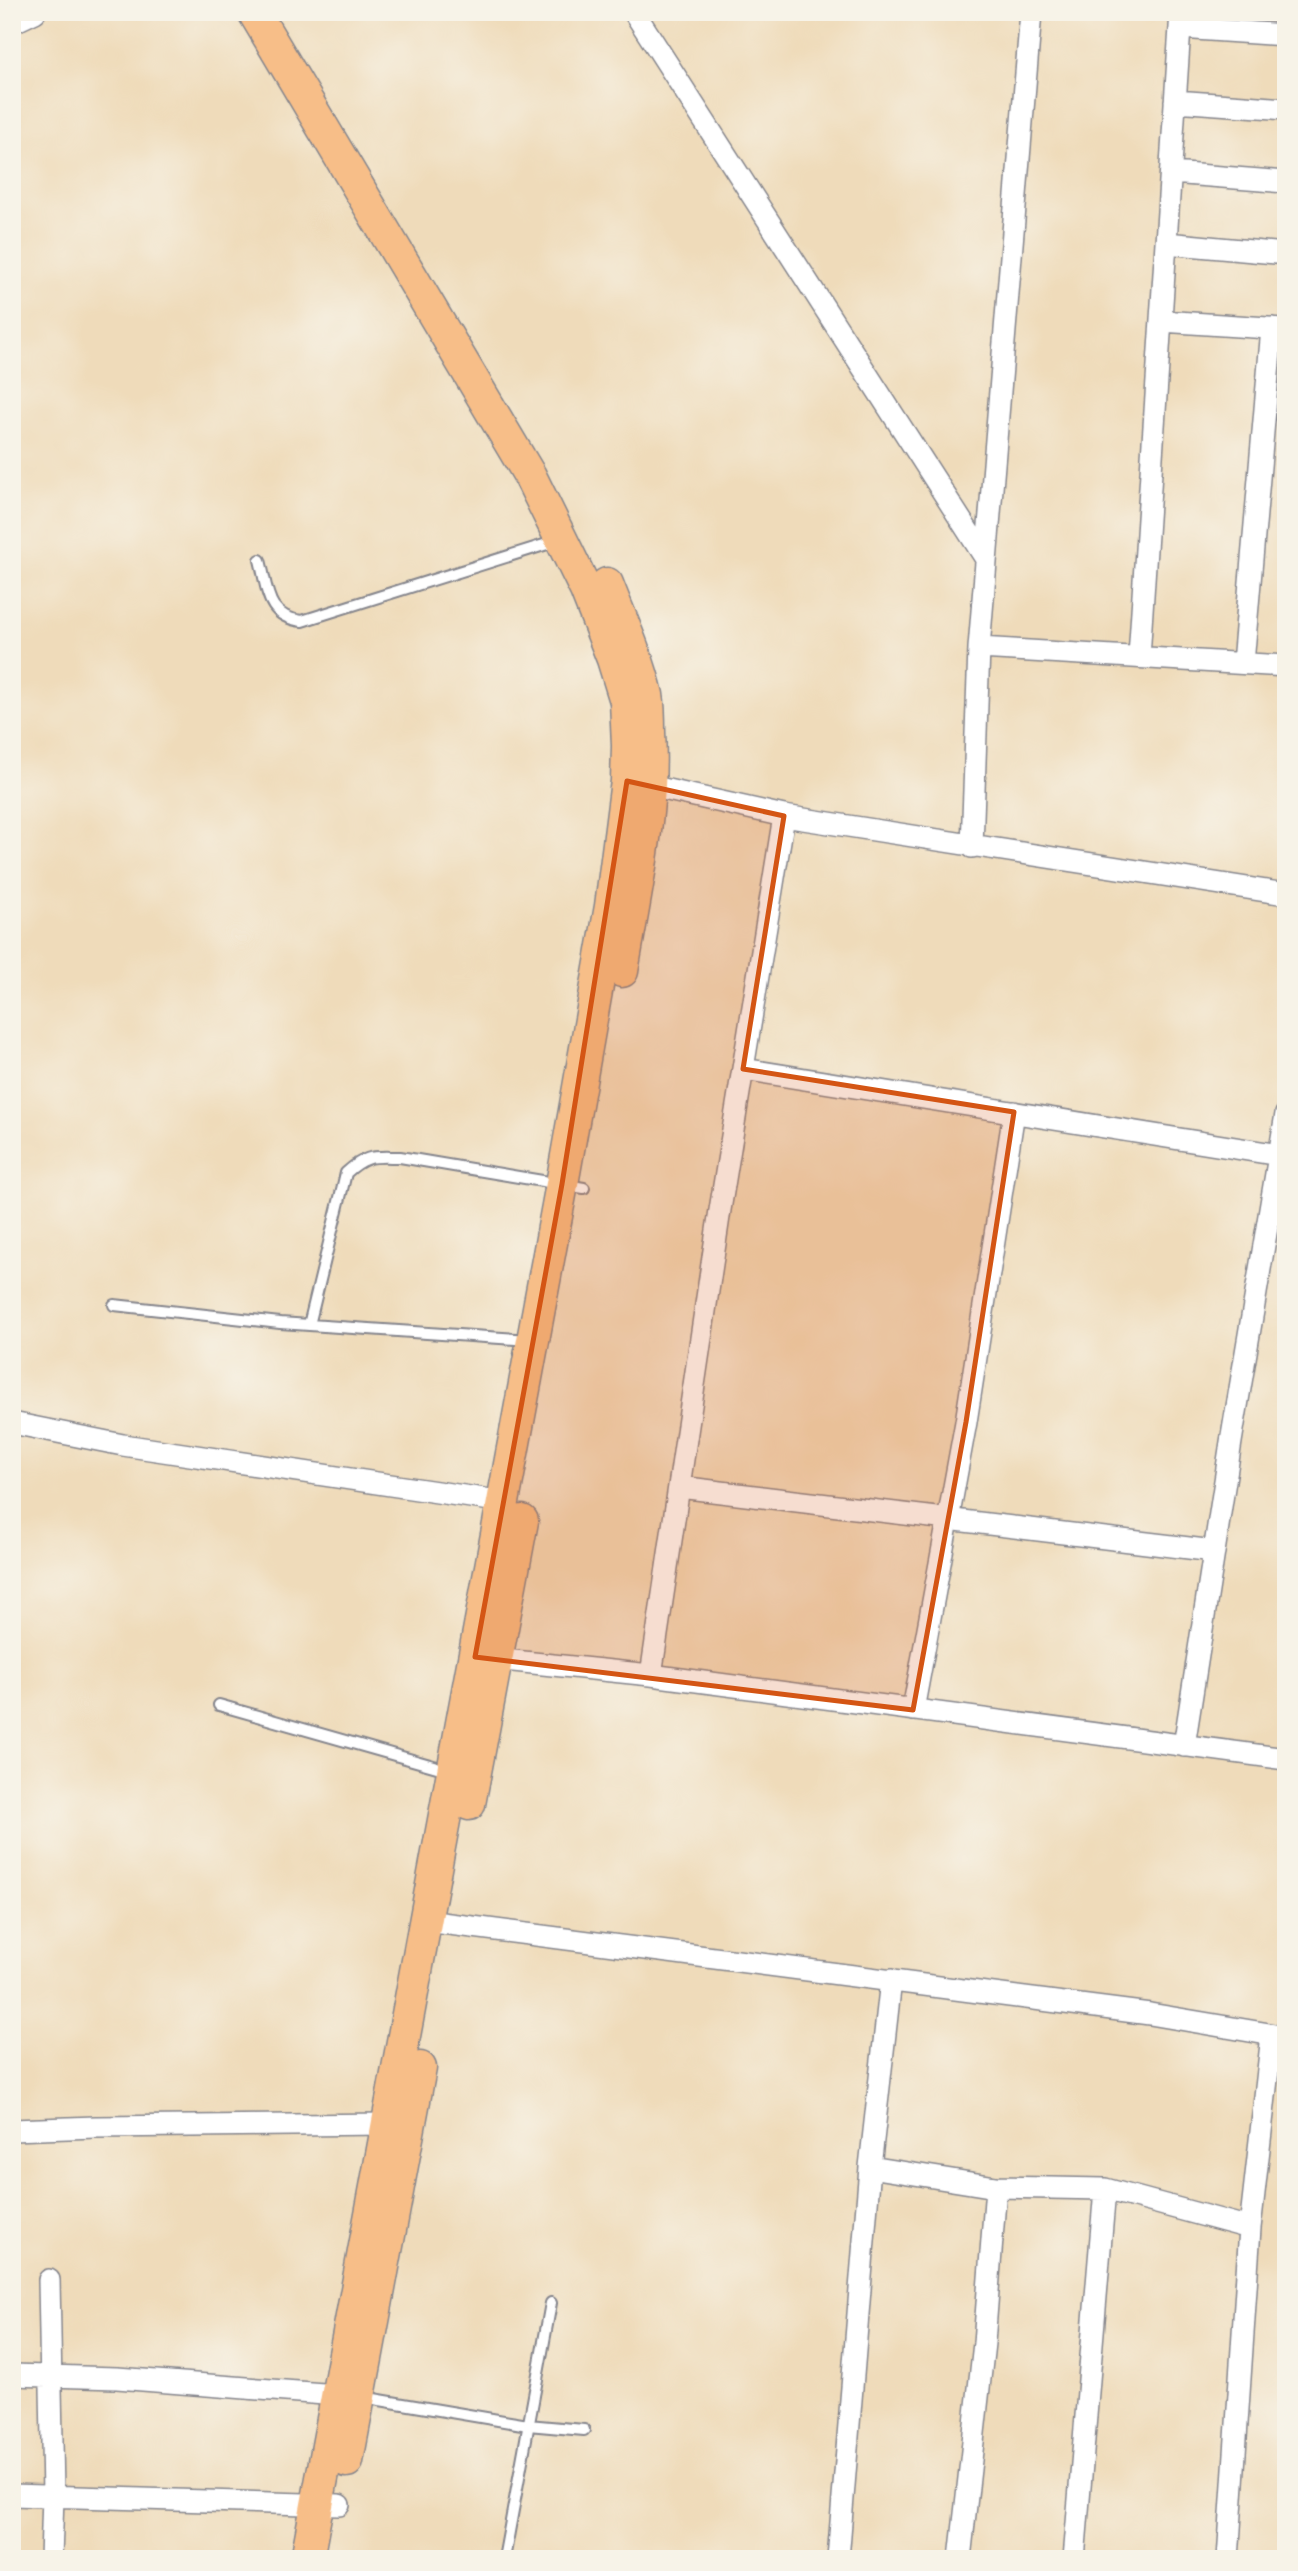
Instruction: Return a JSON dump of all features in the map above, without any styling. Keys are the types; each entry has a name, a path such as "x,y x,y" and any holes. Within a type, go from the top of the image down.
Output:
{"main road":[{"path":"254,12 509,440 563,539 613,659 626,701 628,746 638,783"},
{"path":"279,12 549,465 582,530 634,652 648,697 650,746 638,783 611,906 573,1186 328,2504 307,2559"},
{"path":"348,2395 387,2124 436,1922 453,1772 486,1658 504,1502 534,1340 573,1186"},
{"path":"328,2504 329,2559"}],"street":[{"path":"12,23 35,12"},
{"path":"634,12 986,559"},
{"path":"972,847 979,648 1031,12"},
{"path":"1139,657 1181,20 1286,35"},
{"path":"1175,101 1286,108"},
{"path":"1171,173 1286,182"},
{"path":"1166,243 1286,254"},
{"path":"1161,321 1279,328 1243,663"},
{"path":"979,648 1286,666"},
{"path":"638,783 784,816 1286,894"},
{"path":"651,1675 784,816"},
{"path":"743,1069 1279,1155"},
{"path":"913,1710 966,1422 1014,1112"},
{"path":"1184,1746 1286,1114"},
{"path":"12,1423 122,1445 504,1502"},
{"path":"679,1487 1214,1550"},
{"path":"486,1658 651,1675 1286,1759"},
{"path":"436,1922 1150,2014 1279,2036 1250,2228 1228,2559"},
{"path":"838,2559 870,2167 891,1980"},
{"path":"12,2130 387,2124"},
{"path":"870,2167 996,2187 1105,2189 1250,2228"},
{"path":"960,2559 984,2343 996,2187"},
{"path":"1074,2559 1105,2189"},
{"path":"49,2280 53,2495 51,2559"},
{"path":"12,2375 117,2378 348,2395"},
{"path":"12,2495 328,2504"}],"lane":[{"path":"260,560 275,611 288,619 302,621 563,539"},
{"path":"309,1325 346,1173 359,1160 400,1157 573,1186"},
{"path":"114,1305 309,1325 534,1340"},
{"path":"219,1705 453,1772"},
{"path":"504,2559 551,2302"},
{"path":"348,2395 528,2425 584,2430"}],"highlighted area":[{"path":"627,781 784,816 743,1069 1014,1112 966,1422 913,1710 475,1657 562,1184"}]}
